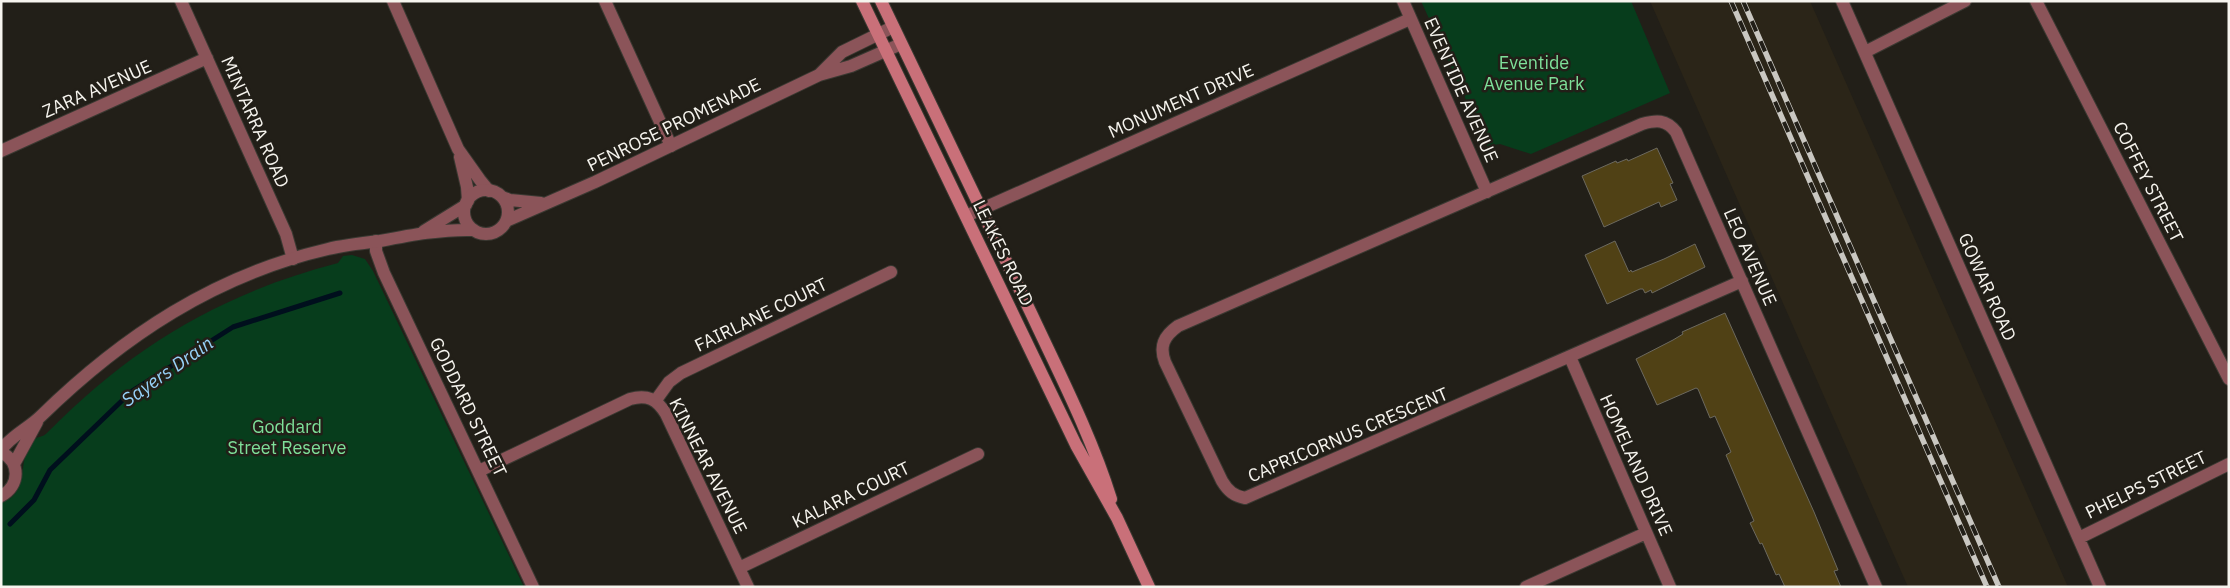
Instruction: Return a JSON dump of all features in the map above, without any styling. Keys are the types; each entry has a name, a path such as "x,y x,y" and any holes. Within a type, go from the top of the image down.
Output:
{"main road":[{"name":"LEAKES ROAD","path":"862,1 1076,445 1116,518 1150,587"},
{"name":"LEAKES ROAD","path":"880,1 982,208 1086,431 1102,470 1116,518"}],"street":[{"name":"MINTARRA ROAD","path":"181,1 286,234 294,259"},
{"path":"393,1 458,149 467,187 467,221 474,230 480,233 492,233 503,226 506,221 507,205 502,197 489,190 480,180 458,149"},
{"path":"605,1 671,146"},
{"name":"EVENTIDE AVENUE","path":"1402,1 1486,192"},
{"name":"GOWAR ROAD","path":"1842,1 2100,587"},
{"path":"1865,52 1965,1"},
{"name":"COFFEY STREET","path":"2036,1 2229,378"},
{"name":"MONUMENT DRIVE","path":"966,216 1410,19"},
{"name":"PENROSE PROMENADE","path":"819,75 842,52 893,27"},
{"name":"PENROSE PROMENADE","path":"506,221 543,204 562,198 819,75 851,66 901,44"},
{"name":"ZARA AVENUE","path":"1,151 207,58"},
{"name":"LEO AVENUE","path":"1486,192 1642,124 1654,120 1663,121 1671,126 1676,132 1876,587"},
{"path":"420,234 467,203 477,192 489,190"},
{"name":"CAPRICORNUS CRESCENT","path":"1486,192 1168,332 1162,343 1163,357 1222,481 1232,493 1245,498 1570,358 1742,281"},
{"name":"PENROSE PROMENADE","path":"502,197 543,204"},
{"path":"1,496 8,492 16,479 14,464 11,458 1,451 13,437 40,418 95,366 154,323 229,283 294,259 327,250 376,241 420,234 474,230"},
{"name":"GODDARD STREET","path":"376,241 376,251 384,272 480,471 533,587"},
{"name":"FAIRLANE COURT","path":"656,400 669,382 682,373 891,272"},
{"name":"HOMELAND DRIVE","path":"1570,358 1670,587"},
{"name":"KINNEAR AVENUE","path":"480,471 630,399 645,397 656,400 666,414 748,587"},
{"path":"14,464 40,418"},
{"name":"KALARA COURT","path":"739,568 978,454"},
{"name":"PHELPS STREET","path":"2079,538 2229,464"},
{"path":"1526,587 1646,533"}],"shaded area":[{"path":"1650,1 1810,1 2068,587 1908,587"}],"green space":[{"name":"Eventide Avenue Park","path":"1421,1 1631,1 1670,93 1531,154 1500,144 1487,146"},
{"name":"Goddard Street Reserve","path":"352,255 365,259 373,271 524,587 1,587 1,503 11,498 17,492 25,456 35,439 47,433 112,374 145,349 180,327 217,307 255,290 296,275 338,263 343,256"}],"building":[{"path":"1657,148 1673,183 1670,184 1677,200 1661,207 1659,202 1604,227 1582,176 1616,161 1617,163 1627,159 1628,161"},
{"path":"1615,241 1629,272 1664,259 1695,244 1705,267 1652,293 1651,290 1645,293 1643,289 1640,289 1607,304 1585,255"},
{"path":"1725,313 1814,512 1838,570 1834,571 1841,587 1785,587 1779,574 1776,575 1762,543 1760,544 1750,523 1754,521 1726,455 1731,452 1715,416 1710,418 1698,389 1696,388 1657,405 1636,359 1673,340 1683,334 1682,332"}],"waterway":[{"name":"Sayers Drain","path":"10,524 34,500 50,470 132,391 233,327 340,293"}],"railway":[{"path":"1731,1 1987,587"},
{"path":"1743,1 1999,587"}]}
